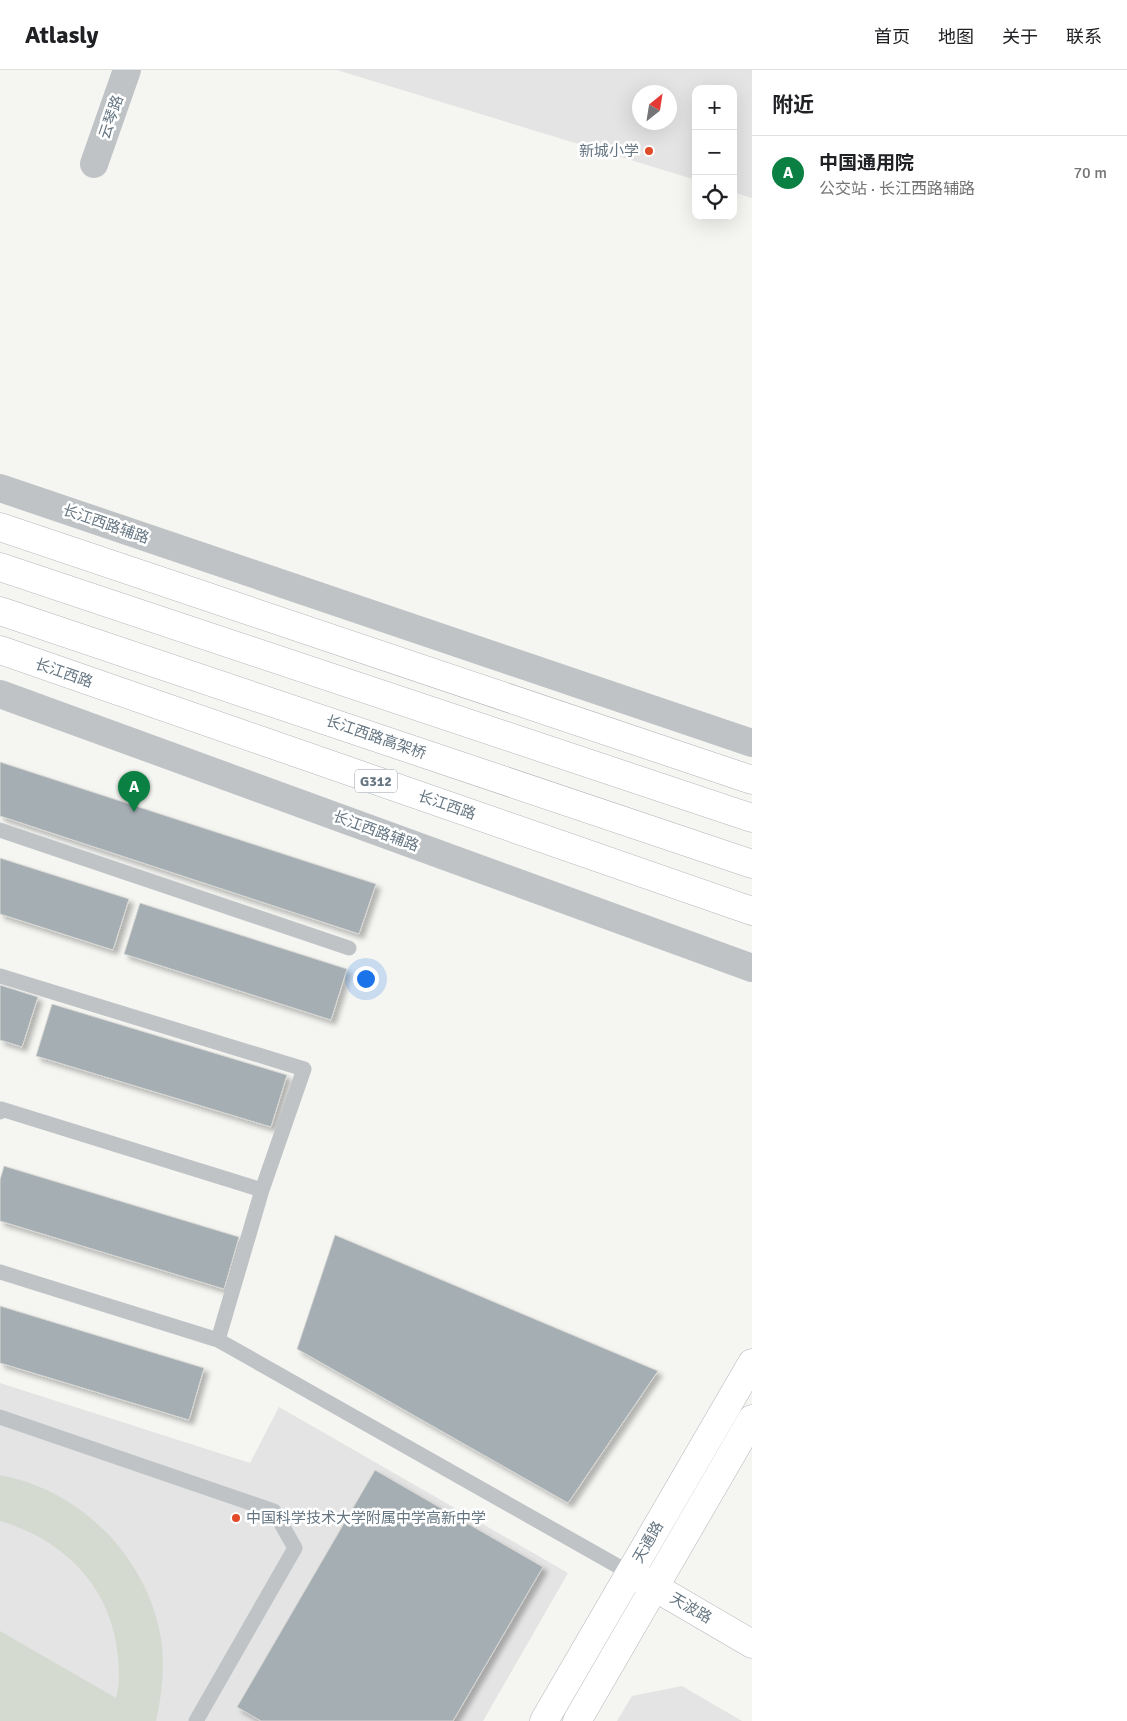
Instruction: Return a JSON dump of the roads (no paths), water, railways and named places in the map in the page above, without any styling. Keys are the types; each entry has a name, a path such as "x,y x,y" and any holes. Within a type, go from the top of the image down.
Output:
{"main road":[{"path":"0,527 752,780"},
{"path":"0,567 752,818"},
{"name":"长江西路高架桥","path":"0,611 752,864"},
{"name":"长江西路","path":"0,650 752,911"},
{"name":"天通路","path":"544,1721 752,1363"},
{"name":"天通路","path":"577,1721 752,1420"},
{"name":"天波路","path":"630,1573 752,1644"}],"street":[{"name":"云琴路","path":"94,164 127,70"},
{"name":"长江西路辅路","path":"0,488 752,743"},
{"name":"长江西路辅路","path":"0,694 752,968"}],"lane":[{"path":"0,830 349,948"},
{"path":"0,976 304,1069 262,1190 218,1340"},
{"path":"0,1112 1,1109 262,1190"},
{"path":"0,1272 218,1340 630,1573"},
{"path":"0,1417 274,1511 295,1548 196,1721"}],"place":[{"name":"新城小学","path":"649,151"},
{"name":"中国通用院","path":"134,812"},
{"name":"中国科学技术大学附属中学高新中学","path":"236,1518"}]}
